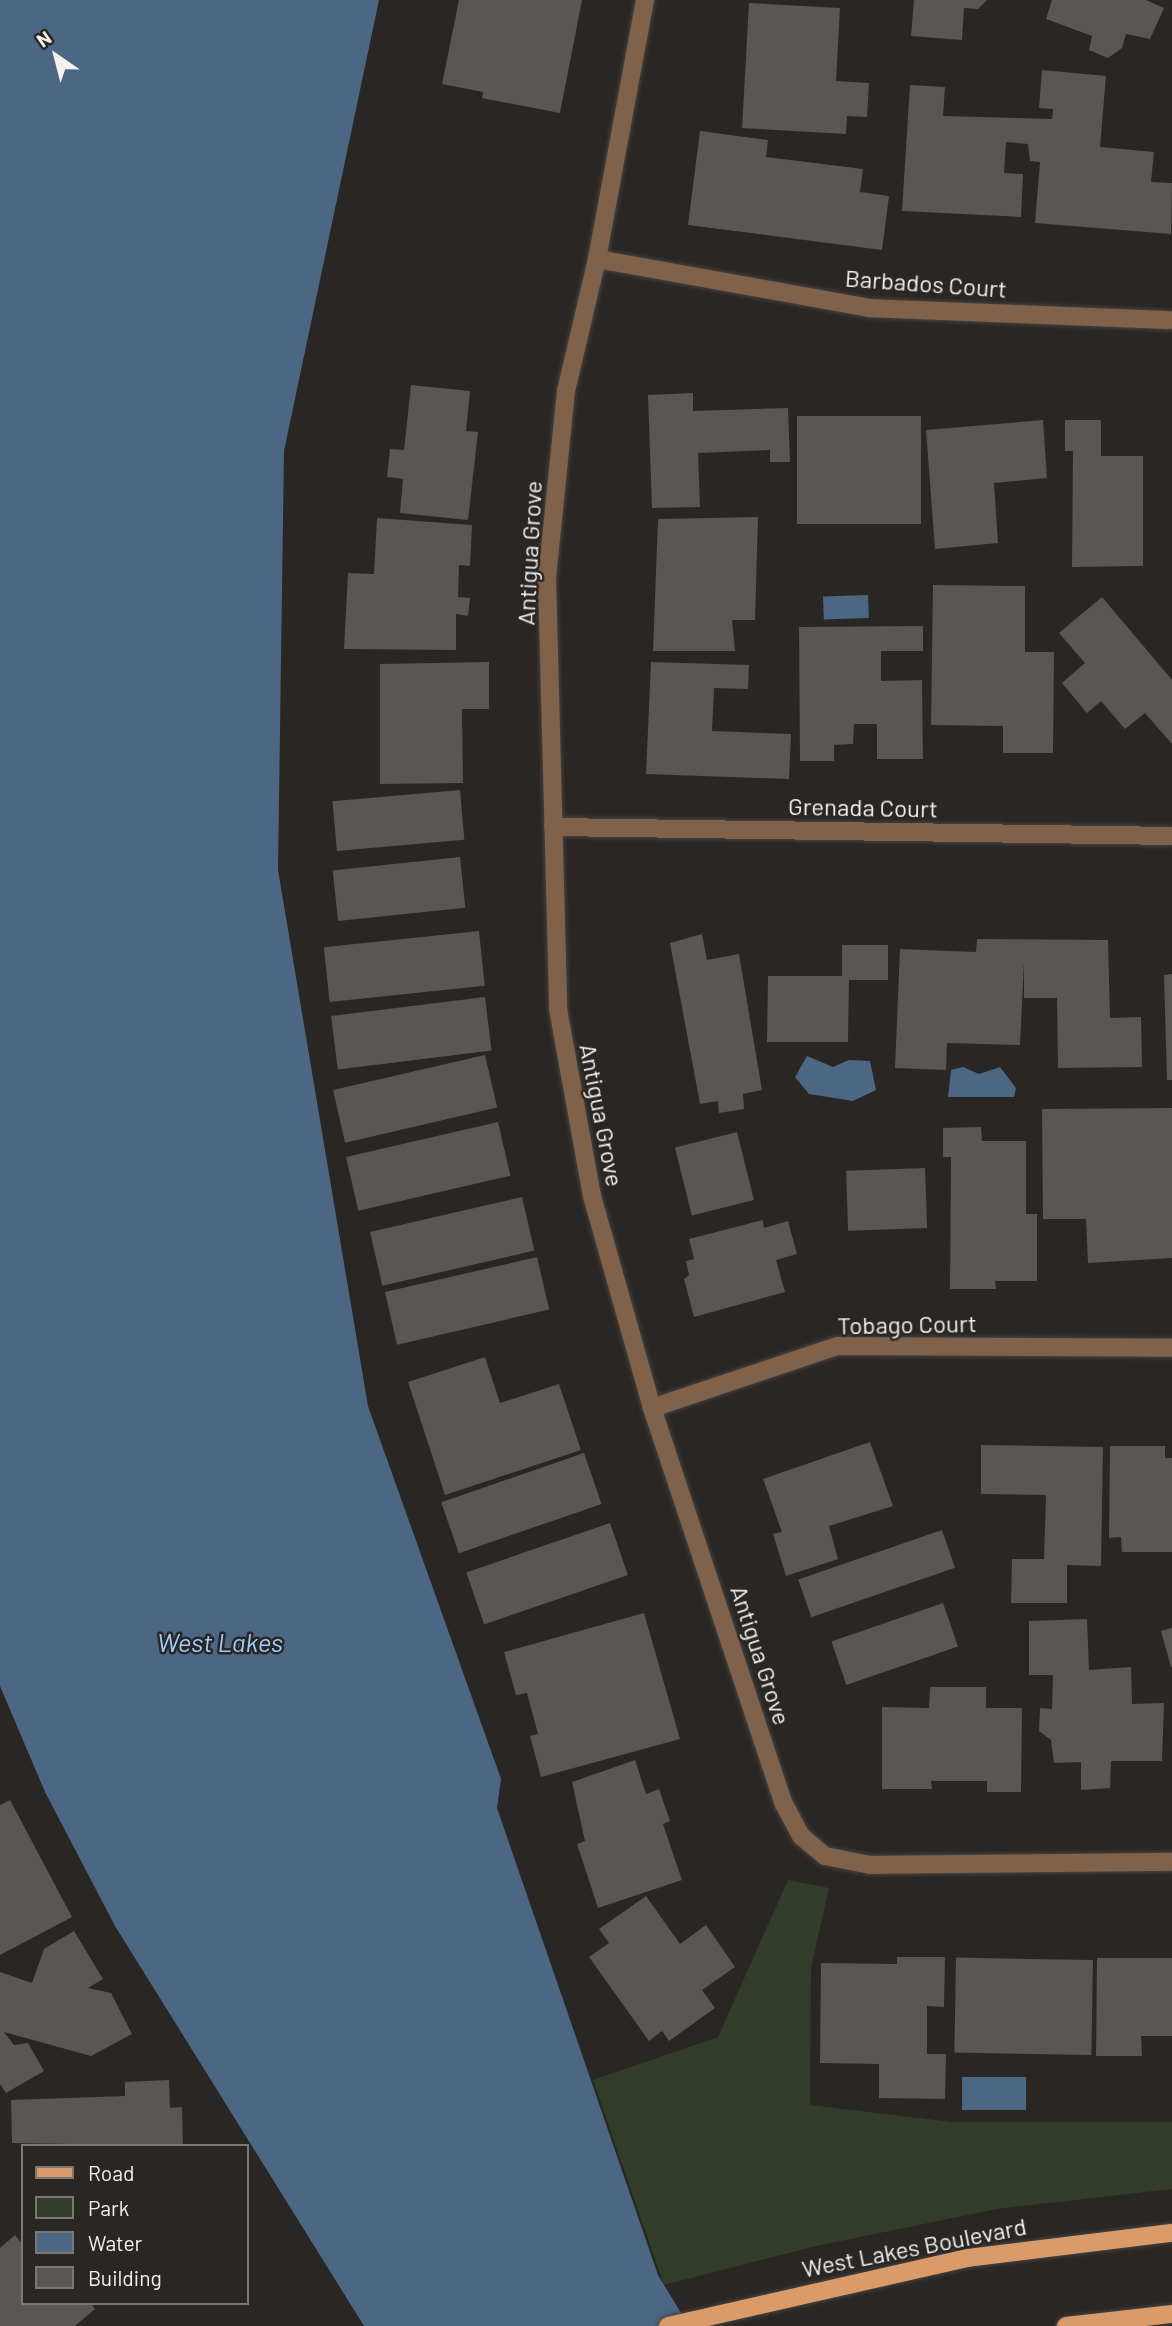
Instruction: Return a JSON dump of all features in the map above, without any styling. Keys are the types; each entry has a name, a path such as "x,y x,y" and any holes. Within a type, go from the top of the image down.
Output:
{"main road":[{"name":"West Lakes Boulevard","path":"668,2326 768,2300 967,2258 1172,2232"},
{"path":"1066,2326 1172,2314"}],"street":[{"name":"Antigua Grove","path":"645,0 597,259 566,391 547,579 558,1009 592,1196 652,1408 784,1804 801,1836 825,1856 870,1865 1172,1862"},
{"name":"Barbados Court","path":"597,259 869,308 1170,320"},
{"name":"Grenada Court","path":"553,827 1172,836"},
{"name":"Tobago Court","path":"652,1408 837,1346 1172,1348"}],"green space":[{"path":"788,1880 829,1888 811,1968 810,2105 952,2122 1172,2122 1172,2189 997,2209 816,2246 664,2285 593,2080 718,2037"}],"water":[{"name":"West Lakes","path":"0,0 379,0 284,451 278,870 368,1406 501,1779 497,1808 658,2275 689,2326 364,2326 115,1926 45,1792 0,1686"},
{"path":"868,595 869,618 824,620 823,597"},
{"path":"807,1056 833,1067 849,1060 870,1061 876,1090 853,1101 809,1094 795,1077"},
{"path":"963,1067 979,1074 1000,1067 1016,1088 1014,1097 948,1097 951,1070"},
{"path":"962,2077 1026,2077 1026,2110 962,2110"}],"building":[{"path":"459,0 582,0 560,113 482,98 483,92 442,84"},
{"path":"914,0 987,0 978,9 964,8 962,40 911,36"},
{"path":"1052,0 1146,0 1164,8 1150,39 1126,34 1122,48 1108,58 1089,50 1092,36 1046,19"},
{"path":"749,3 840,8 836,81 869,83 867,117 847,116 846,134 742,128"},
{"path":"1042,70 1106,76 1100,147 1154,152 1151,182 1172,183 1171,234 1035,223 1040,162 1030,161 1028,144 1006,142 1004,173 1023,174 1021,217 902,211 910,85 945,87 943,116 1052,119 1053,109 1039,108"},
{"path":"700,131 768,140 766,157 863,169 860,192 889,196 882,250 688,225"},
{"path":"411,385 470,391 466,431 478,432 468,520 400,513 403,479 387,477 390,449 404,450"},
{"path":"693,393 693,411 788,408 790,462 770,462 770,450 698,453 700,507 652,508 648,395"},
{"path":"797,416 921,416 921,524 797,524"},
{"path":"1043,420 1047,478 994,483 998,543 935,549 926,430"},
{"path":"1065,420 1101,420 1101,456 1143,456 1143,566 1072,567 1073,451 1065,451"},
{"path":"758,517 755,620 732,620 735,651 653,651 658,519"},
{"path":"377,518 472,525 470,566 459,565 458,597 470,598 468,616 456,614 456,650 344,649 348,573 374,574"},
{"path":"933,585 1025,586 1025,652 1054,652 1053,753 1003,753 1003,726 931,725"},
{"path":"1102,597 1172,680 1172,744 1145,713 1125,729 1101,701 1087,713 1062,683 1085,663 1059,633"},
{"path":"923,626 923,651 881,651 881,681 922,680 923,759 877,759 877,724 854,724 853,744 834,745 834,761 800,761 799,627"},
{"path":"489,662 489,709 462,709 463,783 380,784 380,664"},
{"path":"651,662 749,665 748,689 714,688 712,731 791,734 789,779 646,774"},
{"path":"460,790 464,840 337,851 332,801"},
{"path":"460,857 465,908 338,921 333,870"},
{"path":"479,931 485,986 330,1002 324,947"},
{"path":"702,934 707,960 739,954 762,1090 743,1094 744,1109 719,1113 718,1101 700,1104 670,943"},
{"path":"977,939 1108,940 1110,1018 1141,1017 1142,1067 1058,1068 1057,998 1024,998 1024,962 1020,1045 947,1043 946,1070 895,1068 900,949 976,952"},
{"path":"842,945 888,945 888,980 849,980 848,1042 767,1042 768,976 842,976"},
{"path":"1172,974 1172,1080 1167,1080 1164,975"},
{"path":"485,997 492,1051 338,1069 331,1016"},
{"path":"485,1055 497,1108 345,1143 333,1090"},
{"path":"1172,1108 1172,1258 1088,1263 1086,1219 1043,1219 1042,1109"},
{"path":"498,1122 510,1176 358,1211 346,1157"},
{"path":"981,1127 982,1141 1026,1141 1026,1214 1037,1214 1037,1281 995,1281 996,1289 950,1289 951,1157 943,1157 943,1128"},
{"path":"737,1132 754,1200 692,1215 675,1147"},
{"path":"925,1168 927,1228 848,1231 846,1171"},
{"path":"522,1197 534,1251 382,1286 370,1232"},
{"path":"763,1220 764,1228 788,1221 797,1254 776,1260 785,1292 694,1317 684,1279 689,1275 686,1261 694,1259 689,1239"},
{"path":"537,1257 549,1310 397,1345 385,1292"},
{"path":"485,1357 500,1403 559,1384 581,1450 445,1495 408,1382"},
{"path":"870,1442 893,1506 829,1526 838,1559 786,1576 773,1534 782,1532 763,1479"},
{"path":"981,1445 1103,1447 1101,1566 1067,1565 1067,1603 1011,1603 1012,1559 1044,1559 1046,1495 981,1494"},
{"path":"1110,1446 1165,1446 1165,1458 1172,1458 1172,1552 1122,1552 1121,1537 1109,1538"},
{"path":"584,1453 602,1504 459,1553 441,1502"},
{"path":"610,1523 628,1575 484,1624 466,1572"},
{"path":"942,1530 955,1568 811,1617 798,1579"},
{"path":"943,1603 958,1646 846,1685 831,1641"},
{"path":"644,1613 680,1739 541,1777 530,1736 538,1734 527,1693 516,1695 504,1652"},
{"path":"1087,1619 1089,1670 1131,1667 1132,1704 1164,1703 1162,1761 1111,1761 1110,1788 1081,1790 1081,1762 1054,1763 1051,1740 1039,1731 1040,1708 1052,1709 1053,1675 1029,1675 1029,1621"},
{"path":"1172,1628 1172,1667 1171,1667 1161,1631"},
{"path":"930,1687 986,1687 986,1708 1022,1708 1021,1792 987,1792 987,1781 931,1781 932,1789 882,1789 882,1707 929,1708"},
{"path":"635,1760 646,1794 659,1789 670,1821 663,1824 682,1880 598,1908 577,1844 585,1841 572,1782"},
{"path":"10,1800 72,1917 0,1955 0,1805"},
{"path":"646,1896 680,1944 706,1925 735,1967 702,1990 715,2008 669,2041 662,2031 649,2041 589,1957 609,1943 599,1929"},
{"path":"74,1931 103,1979 88,1988 111,1993 132,2034 91,2056 4,2032 14,2045 28,2043 44,2071 6,2093 0,2084 0,1972 32,1983 44,1949"},
{"path":"897,1957 945,1957 944,2007 927,2006 927,2054 946,2054 945,2099 879,2098 879,2064 820,2063 821,1963 897,1964"},
{"path":"956,1958 1093,1960 1091,2055 954,2053"},
{"path":"1097,1958 1172,1958 1172,2036 1141,2036 1142,2056 1096,2056"},
{"path":"169,2080 170,2108 182,2107 183,2144 12,2143 11,2100 125,2096 125,2082"},
{"path":"15,2235 21,2242 21,2305 92,2305 95,2309 75,2326 0,2326 0,2248"}]}
